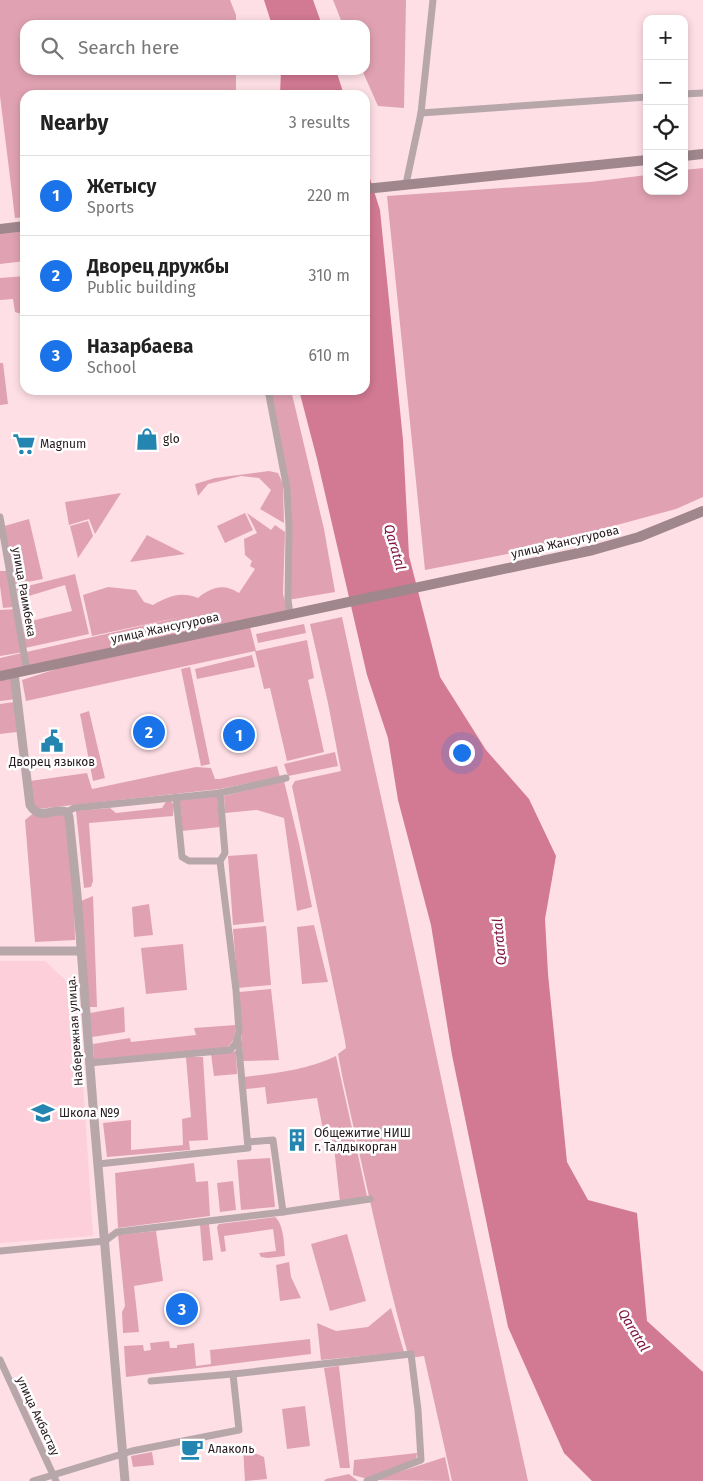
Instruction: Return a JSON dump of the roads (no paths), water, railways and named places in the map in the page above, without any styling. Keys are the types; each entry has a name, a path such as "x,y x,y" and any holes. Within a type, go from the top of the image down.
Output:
{"main road":[{"path":"688,156 703,154"},
{"path":"370,188 643,160"},
{"path":"0,229 20,227"},
{"name":"улица Жансугурова","path":"0,676 593,550 639,536 703,511"}],"street":[{"path":"406,184 421,113 433,0"},
{"path":"688,94 703,93"},
{"path":"421,113 643,97"},
{"path":"269,395 287,489 289,527 288,600 290,614"},
{"name":"улица Раимбека","path":"0,517 27,671"},
{"path":"14,673 30,805 35,812 42,814 61,810 67,812 74,808 220,793 286,778"},
{"path":"89,1063 230,1050 236,1042 239,1031 236,990 220,860 225,853 220,793"},
{"path":"176,797 182,857 189,860 220,860"},
{"name":"Набережная улица.","path":"67,812 76,886 89,1063 125,1481"},
{"path":"0,951 81,951"},
{"path":"98,1164 248,1148 238,1037"},
{"path":"248,1142 273,1140 283,1212"},
{"path":"0,1251 105,1241 117,1232 283,1212 370,1199"},
{"path":"151,1381 233,1374 411,1354 418,1410 421,1460 367,1481"},
{"name":"улица Акбастау","path":"0,1360 54,1478"},
{"path":"33,1481 54,1478 123,1453 239,1430 233,1374"}],"water":[{"path":"264,0 313,0 320,20 270,20"},
{"path":"281,75 338,75 342,90 280,90"},
{"name":"Qaratal","path":"370,179 380,210 403,440 409,556 440,677 486,750 529,799 556,856 545,919 548,974 567,1162 588,1200 637,1213 647,1321 703,1372 703,1481 592,1481 564,1453 508,1327 452,1055 431,925 398,800 388,738 367,675 300,395 370,395"}],"place":[{"name":"glo","path":"147,439"},
{"name":"Magnum","path":"24,444"},
{"name":"Дворец дружбы","path":"149,732"},
{"name":"Жетысу","path":"239,735"},
{"name":"Дворец языков","path":"52,741"},
{"name":"Школа №9","path":"43,1113"},
{"name":"Общежитие НИШ г. Талдыкорган","path":"297,1140"},
{"name":"Назарбаева","path":"182,1309"},
{"name":"Алаколь","path":"192,1449"}]}
